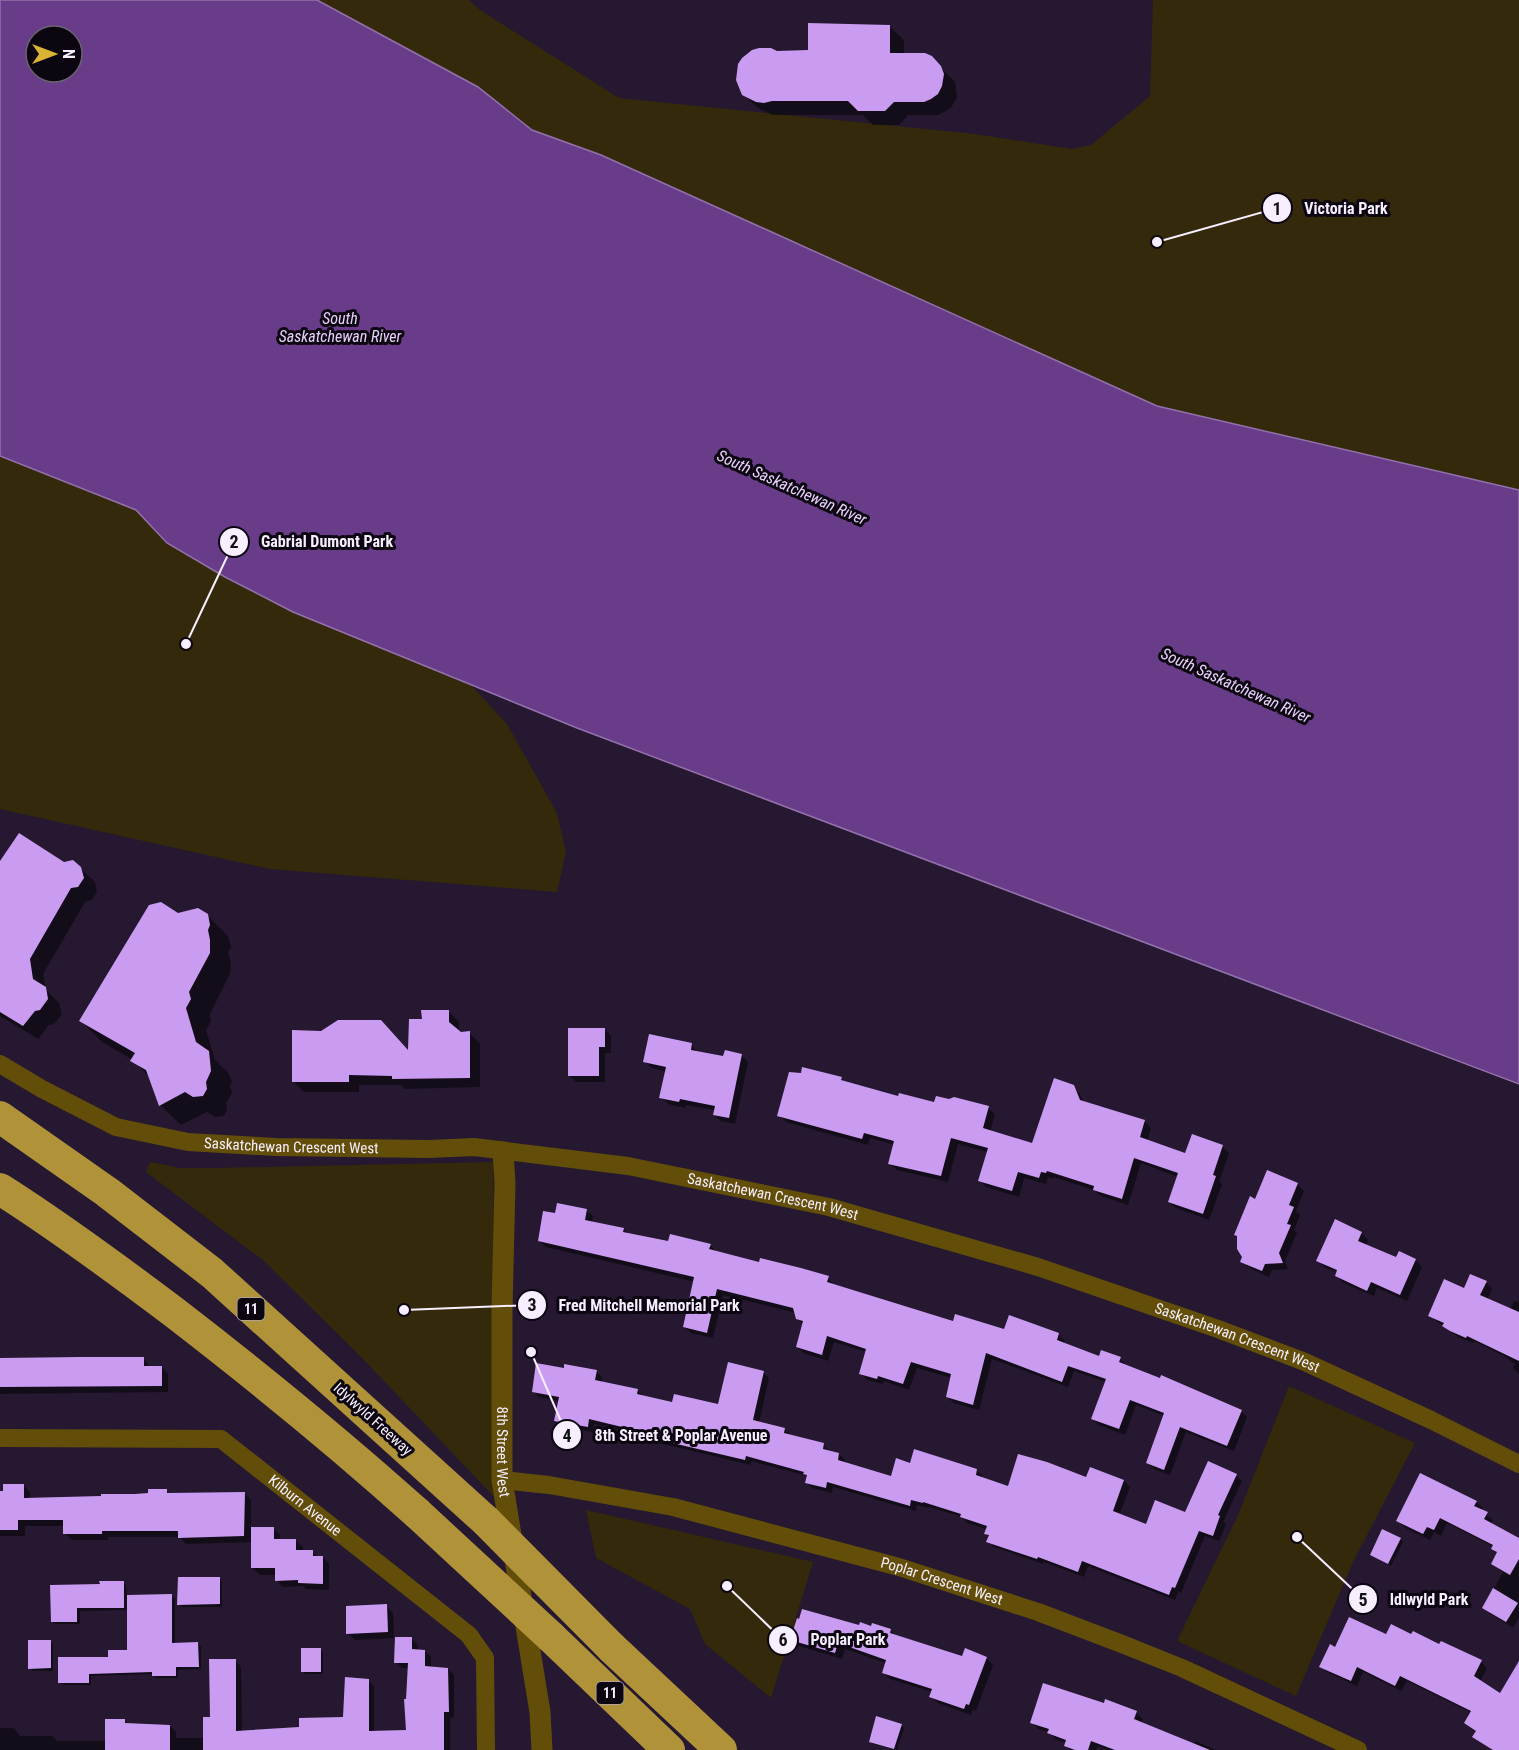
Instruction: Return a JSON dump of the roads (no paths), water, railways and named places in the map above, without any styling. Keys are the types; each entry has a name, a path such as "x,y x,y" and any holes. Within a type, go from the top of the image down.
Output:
{"highway":[{"name":"Idylwyld Freeway","path":"0,1117 107,1192 212,1273 486,1521 612,1648 721,1750"},
{"name":"11","path":"0,1189 113,1266 256,1375 417,1513 551,1636 669,1750"}],"street":[{"name":"Saskatchewan Crescent West","path":"0,1064 42,1089 116,1127 188,1142 276,1147 429,1149 474,1147 628,1166 829,1207 1038,1267 1218,1329 1305,1362 1431,1420 1519,1464"},
{"name":"8th Street West","path":"503,1152 505,1183 502,1480 540,1712 542,1750"},
{"name":"Kilburn Avenue","path":"0,1438 221,1439 469,1635 485,1658 486,1750"},
{"name":"Poplar Crescent West","path":"502,1480 549,1485 673,1507 899,1567 1038,1612 1122,1644 1232,1691 1358,1750"}],"water":[{"name":"South Saskatchewan River","path":"0,0 317,0 478,87 532,130 601,155 1157,406 1519,490 1519,1084 577,728 293,612 225,577 167,543 136,510 0,456"}],"place":[{"name":"Victoria Park","path":"1157,242"},
{"name":"Gabrial Dumont Park","path":"186,644"},
{"name":"Fred Mitchell Memorial Park","path":"404,1310"},
{"name":"8th Street & Poplar Avenue","path":"531,1352"},
{"name":"Idlwyld Park","path":"1297,1537"},
{"name":"Poplar Park","path":"727,1586"}]}
